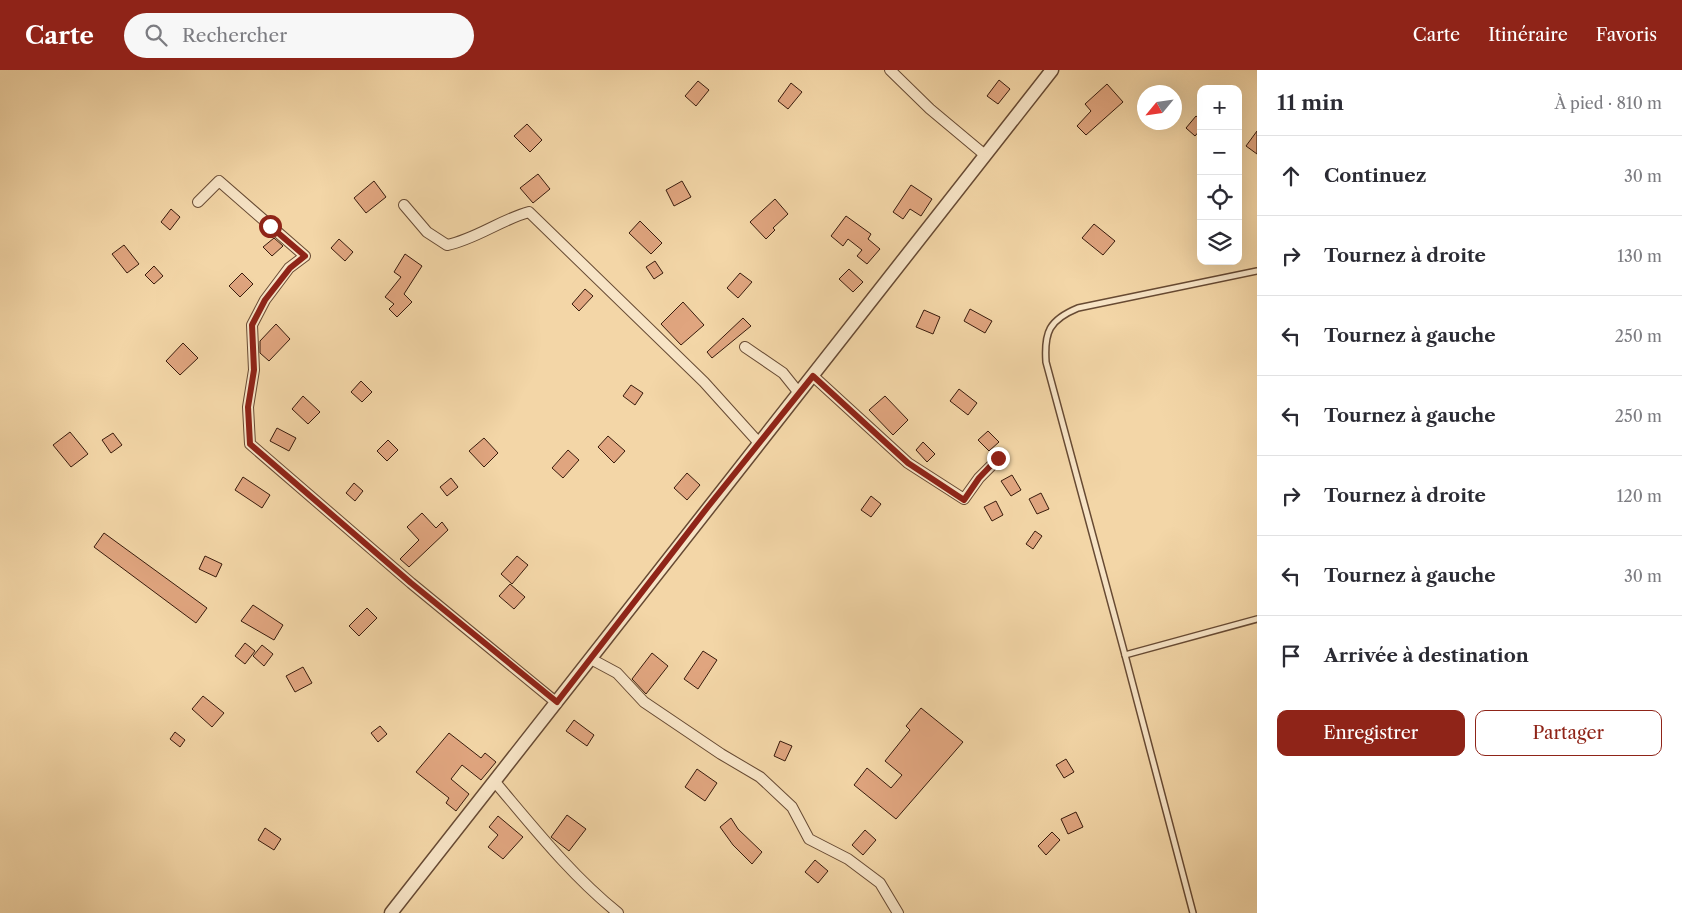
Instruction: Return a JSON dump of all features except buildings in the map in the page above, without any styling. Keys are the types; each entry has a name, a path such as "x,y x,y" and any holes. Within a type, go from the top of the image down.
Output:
{"street":[{"path":"890,70 930,109 985,155"},
{"path":"391,913 1052,70"},
{"path":"198,202 219,181 305,256 290,268 265,300 252,325 254,370 248,407 250,444 411,583 557,702"},
{"path":"404,205 427,232 447,245 475,236 502,222 529,212 704,382 759,443"},
{"path":"746,347 783,373 799,393"},
{"path":"813,376 908,463 964,500 979,478 998,458"},
{"path":"591,659 617,673 644,702 721,754 760,777 792,807 809,839 848,859 880,883 898,913"},
{"path":"495,782 594,894 618,913"}],"lane":[{"path":"1193,913 1046,362 1045,344 1050,327 1061,316 1078,308 1257,271"},
{"path":"1125,655 1257,619"}],"route":[{"path":"270,226 305,256 290,268 265,300 252,325 254,370 248,407 250,444 411,583 557,702 707,508 813,376 908,463 964,500 979,478 998,458"}]}
